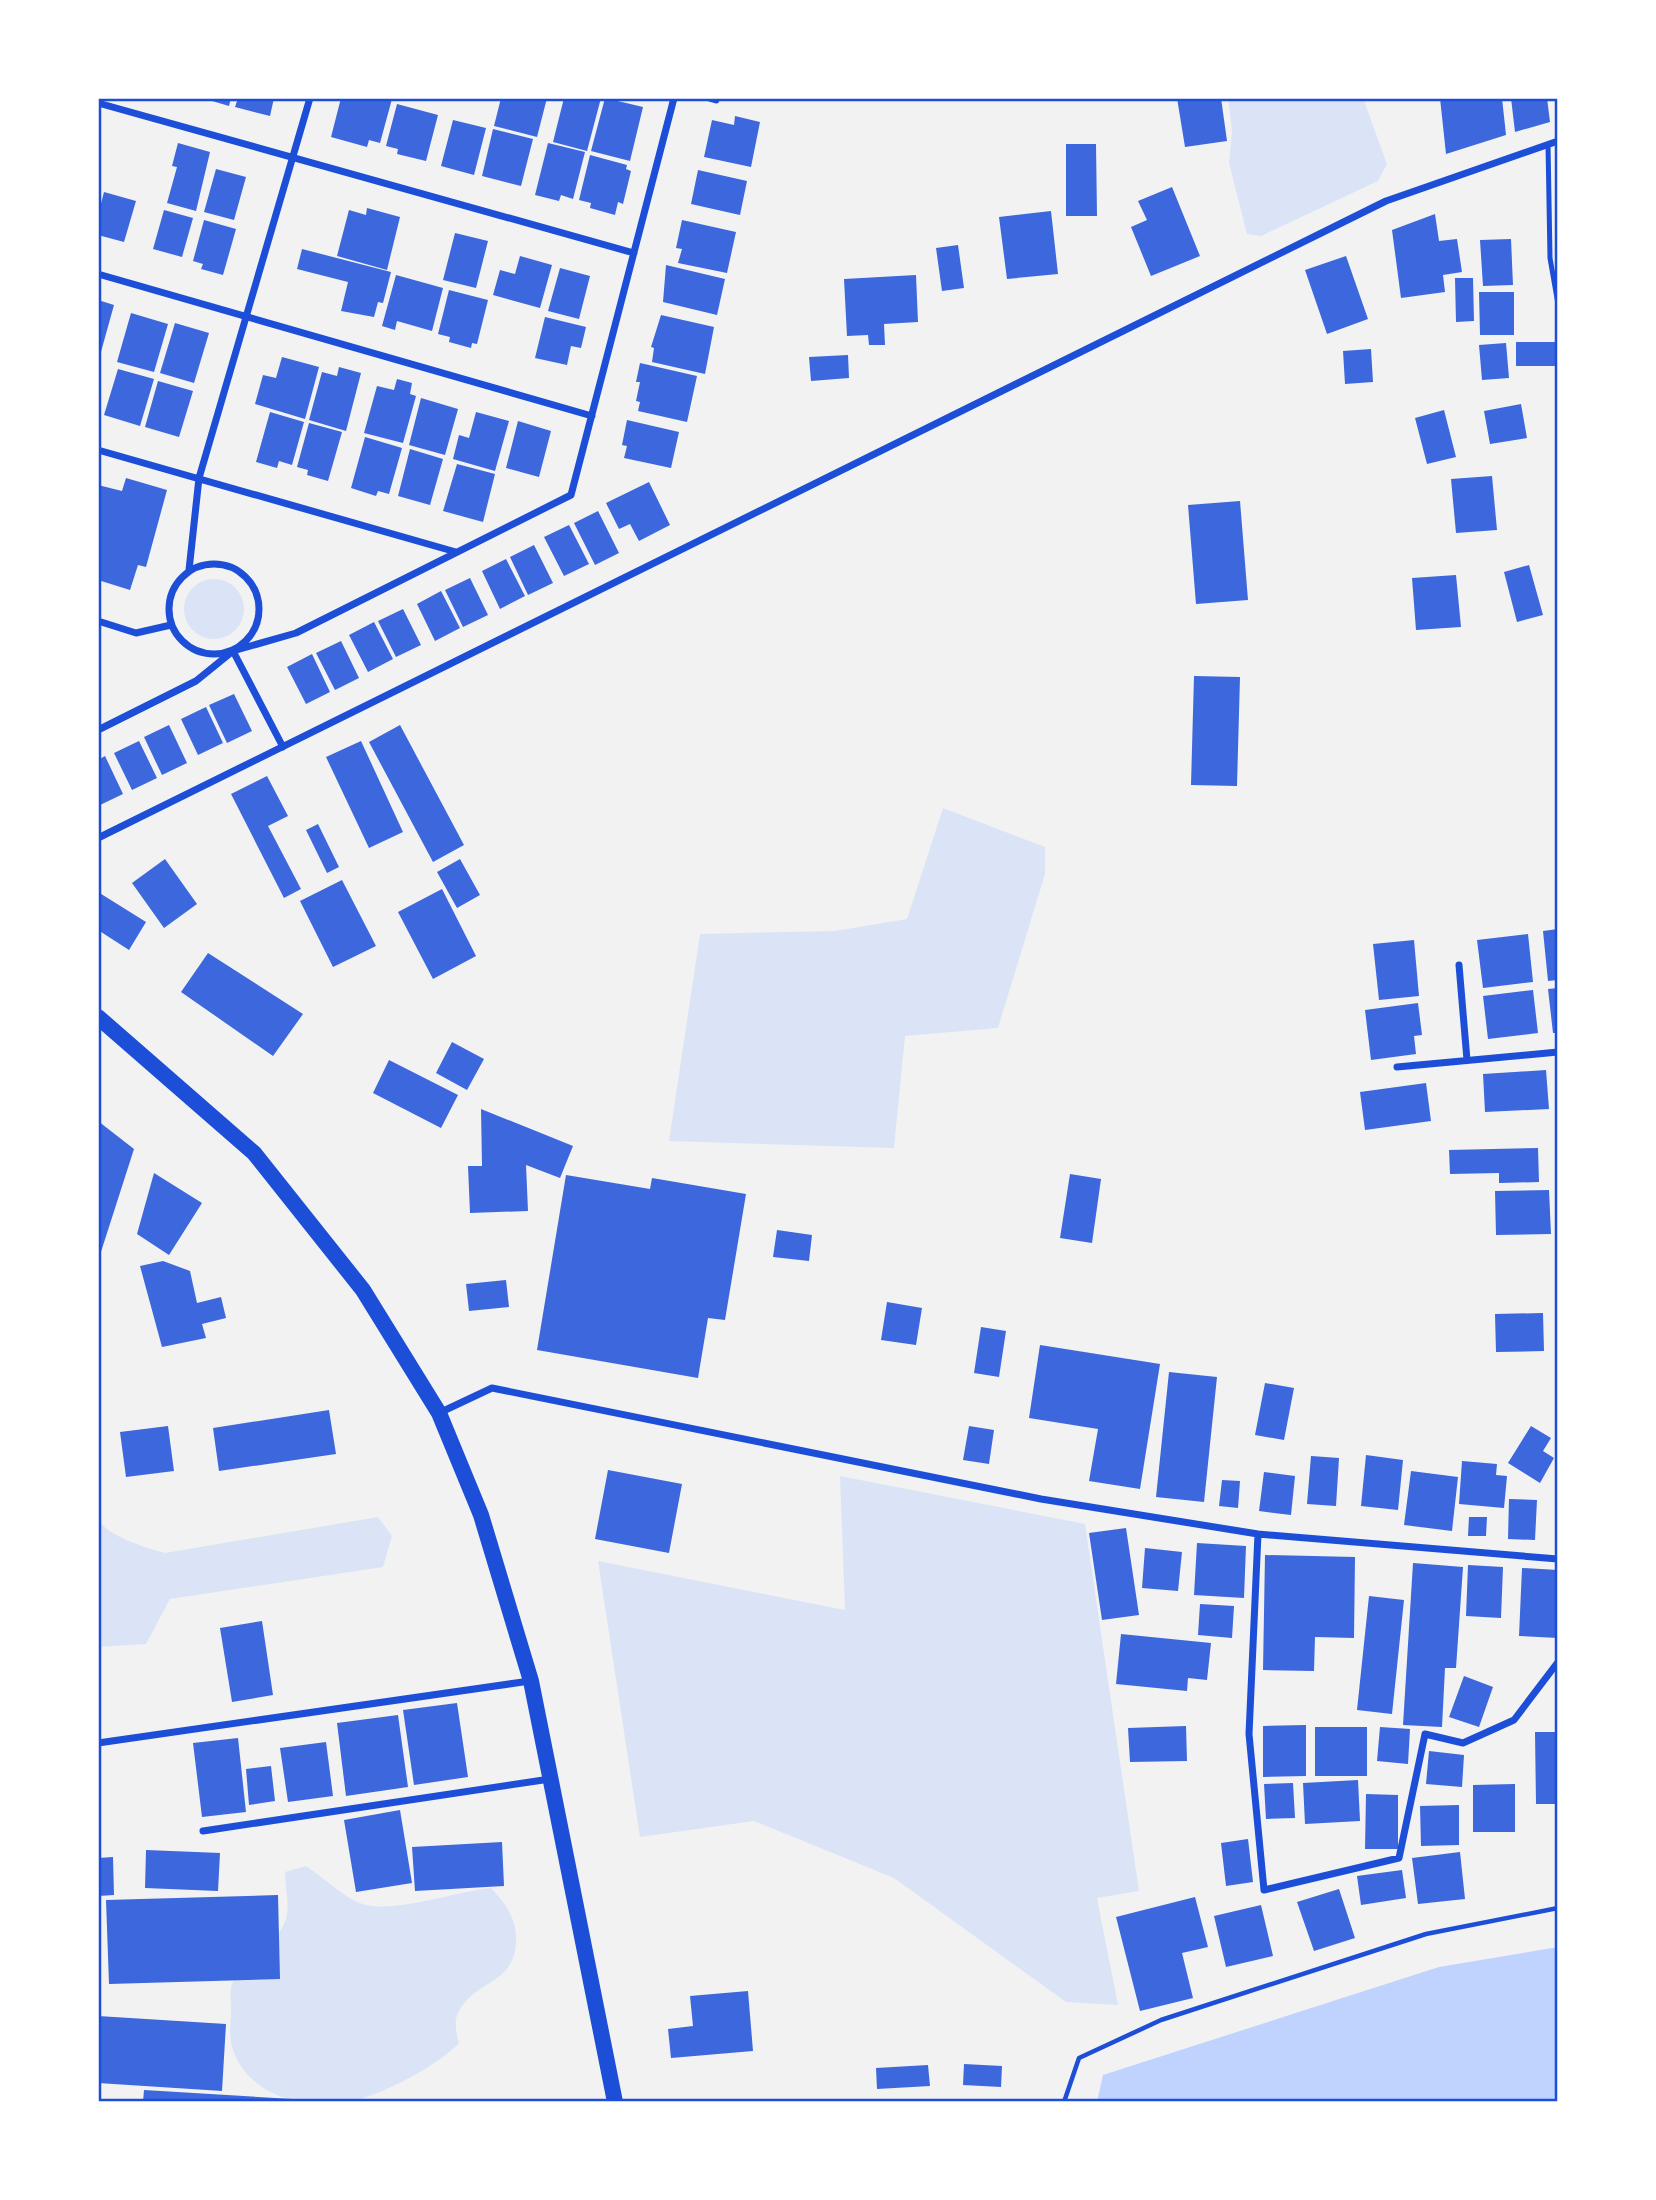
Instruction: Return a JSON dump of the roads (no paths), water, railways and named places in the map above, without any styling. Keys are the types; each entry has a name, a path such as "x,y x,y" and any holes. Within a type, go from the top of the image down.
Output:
{"main road":[{"path":"98,1017 254,1153 363,1290 439,1413 481,1515 531,1681 615,2102"}],"street":[{"path":"189,570 199,478 310,98"},
{"path":"98,730 196,681 233,651 255,631 260,609 255,587 233,567 203,564 189,570 178,581 171,594 168,609 171,625 181,640 196,651 215,655 233,651 296,633 571,495 674,98"},
{"path":"98,103 634,253"},
{"path":"98,838 1375,206 1558,141"},
{"path":"98,274 592,416"},
{"path":"98,450 457,552"},
{"path":"98,621 136,633 171,625"},
{"path":"233,651 282,747"},
{"path":"1459,965 1467,1060"},
{"path":"1397,1067 1558,1052"},
{"path":"439,1413 492,1388 1041,1499 1258,1534 1558,1559"},
{"path":"1258,1534 1249,1734 1264,1890 1399,1858 1425,1734 1463,1743 1514,1720 1558,1662"},
{"path":"98,1743 531,1681"},
{"path":"203,1831 550,1779"}],"lane":[{"path":"1548,144 1550,258 1558,304"}],"water":[{"path":"1558,1947 1558,2102 1097,2102 1103,2075 1439,1967"}]}
